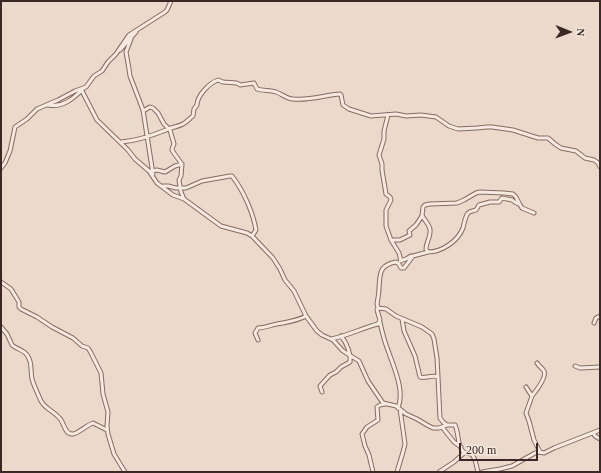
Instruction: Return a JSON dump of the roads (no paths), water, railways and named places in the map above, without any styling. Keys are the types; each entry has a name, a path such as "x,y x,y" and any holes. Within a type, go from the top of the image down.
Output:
{"street":[{"path":"116,54 129,36 167,10 171,1"},
{"path":"46,105 58,106 78,95 94,76 102,71 108,62 123,48 140,28"},
{"path":"131,38 126,52 128,69 143,111 148,137 151,171 156,182 173,195 184,199 221,226 247,233 252,236 273,258 285,280 294,291 306,316 325,337 331,338 341,336 378,324 380,322"},
{"path":"121,142 131,142 148,137 185,123 192,116 199,98 211,83 218,80 240,85 254,83 257,89 276,92 292,99 340,94 342,95 343,105 349,110 371,116 401,114 406,116 421,115 436,118 449,126 458,129 492,127 513,130 538,138 548,138 562,148 576,150 585,158 594,160 600,167"},
{"path":"1,168 10,151 15,127 27,119 36,110 82,89"},
{"path":"82,89 97,120 151,171"},
{"path":"143,111 150,107 153,108 158,113 167,129 170,131 174,144 172,149 179,162 182,164 181,177 179,180 184,199"},
{"path":"388,115 379,155 386,194 391,200 385,213 386,226 391,240 399,253 401,261"},
{"path":"151,171 157,170 165,172 182,164"},
{"path":"163,186 180,188 188,187 202,181 232,176 248,203 256,230 252,236"},
{"path":"391,240 400,240 410,235 409,231 416,225 422,215 423,207 430,204 457,203 480,192 510,193 514,195 524,209 534,213"},
{"path":"397,472 405,444 399,408 400,397 397,376 387,349 377,312 381,271 386,266 396,262 427,251 431,252 438,250 450,244 461,232 468,213 476,210 479,205 490,202 499,202 502,198 519,204"},
{"path":"422,215 430,229 426,243 427,251"},
{"path":"396,262 399,264 400,268 404,268 412,257"},
{"path":"1,282 11,289 19,302 21,309 69,335 82,346 87,347 90,351 101,373 103,394 108,412 107,430 114,454 125,472"},
{"path":"378,308 386,309 396,316 422,327 432,334 437,358 440,418 447,425"},
{"path":"258,340 255,333 258,328 264,328 297,320 306,316"},
{"path":"594,323 596,318 600,316"},
{"path":"402,319 404,331 415,356 420,377 438,377"},
{"path":"1,327 7,334 12,346 27,354 31,366 33,381 42,402 45,407 57,415 63,422 68,433 75,434 93,423 107,430"},
{"path":"322,392 320,386 330,375 341,367 349,364 351,361 346,343 341,336"},
{"path":"331,338 340,348 360,363 371,386 385,404"},
{"path":"537,363 545,374 540,385 532,396 526,413 530,421 534,440 540,452"},
{"path":"575,366 580,368 600,367"},
{"path":"526,387 532,396"},
{"path":"373,472 362,434 367,427 378,420 377,407 385,404 399,408 406,414 430,427 436,428 453,424 456,426 461,448 464,453 472,455 478,472"},
{"path":"442,427 461,448"},
{"path":"476,464 482,472 512,466 529,456 544,452 600,430"},
{"path":"593,433 600,439"},
{"path":"439,472 464,453"}]}
